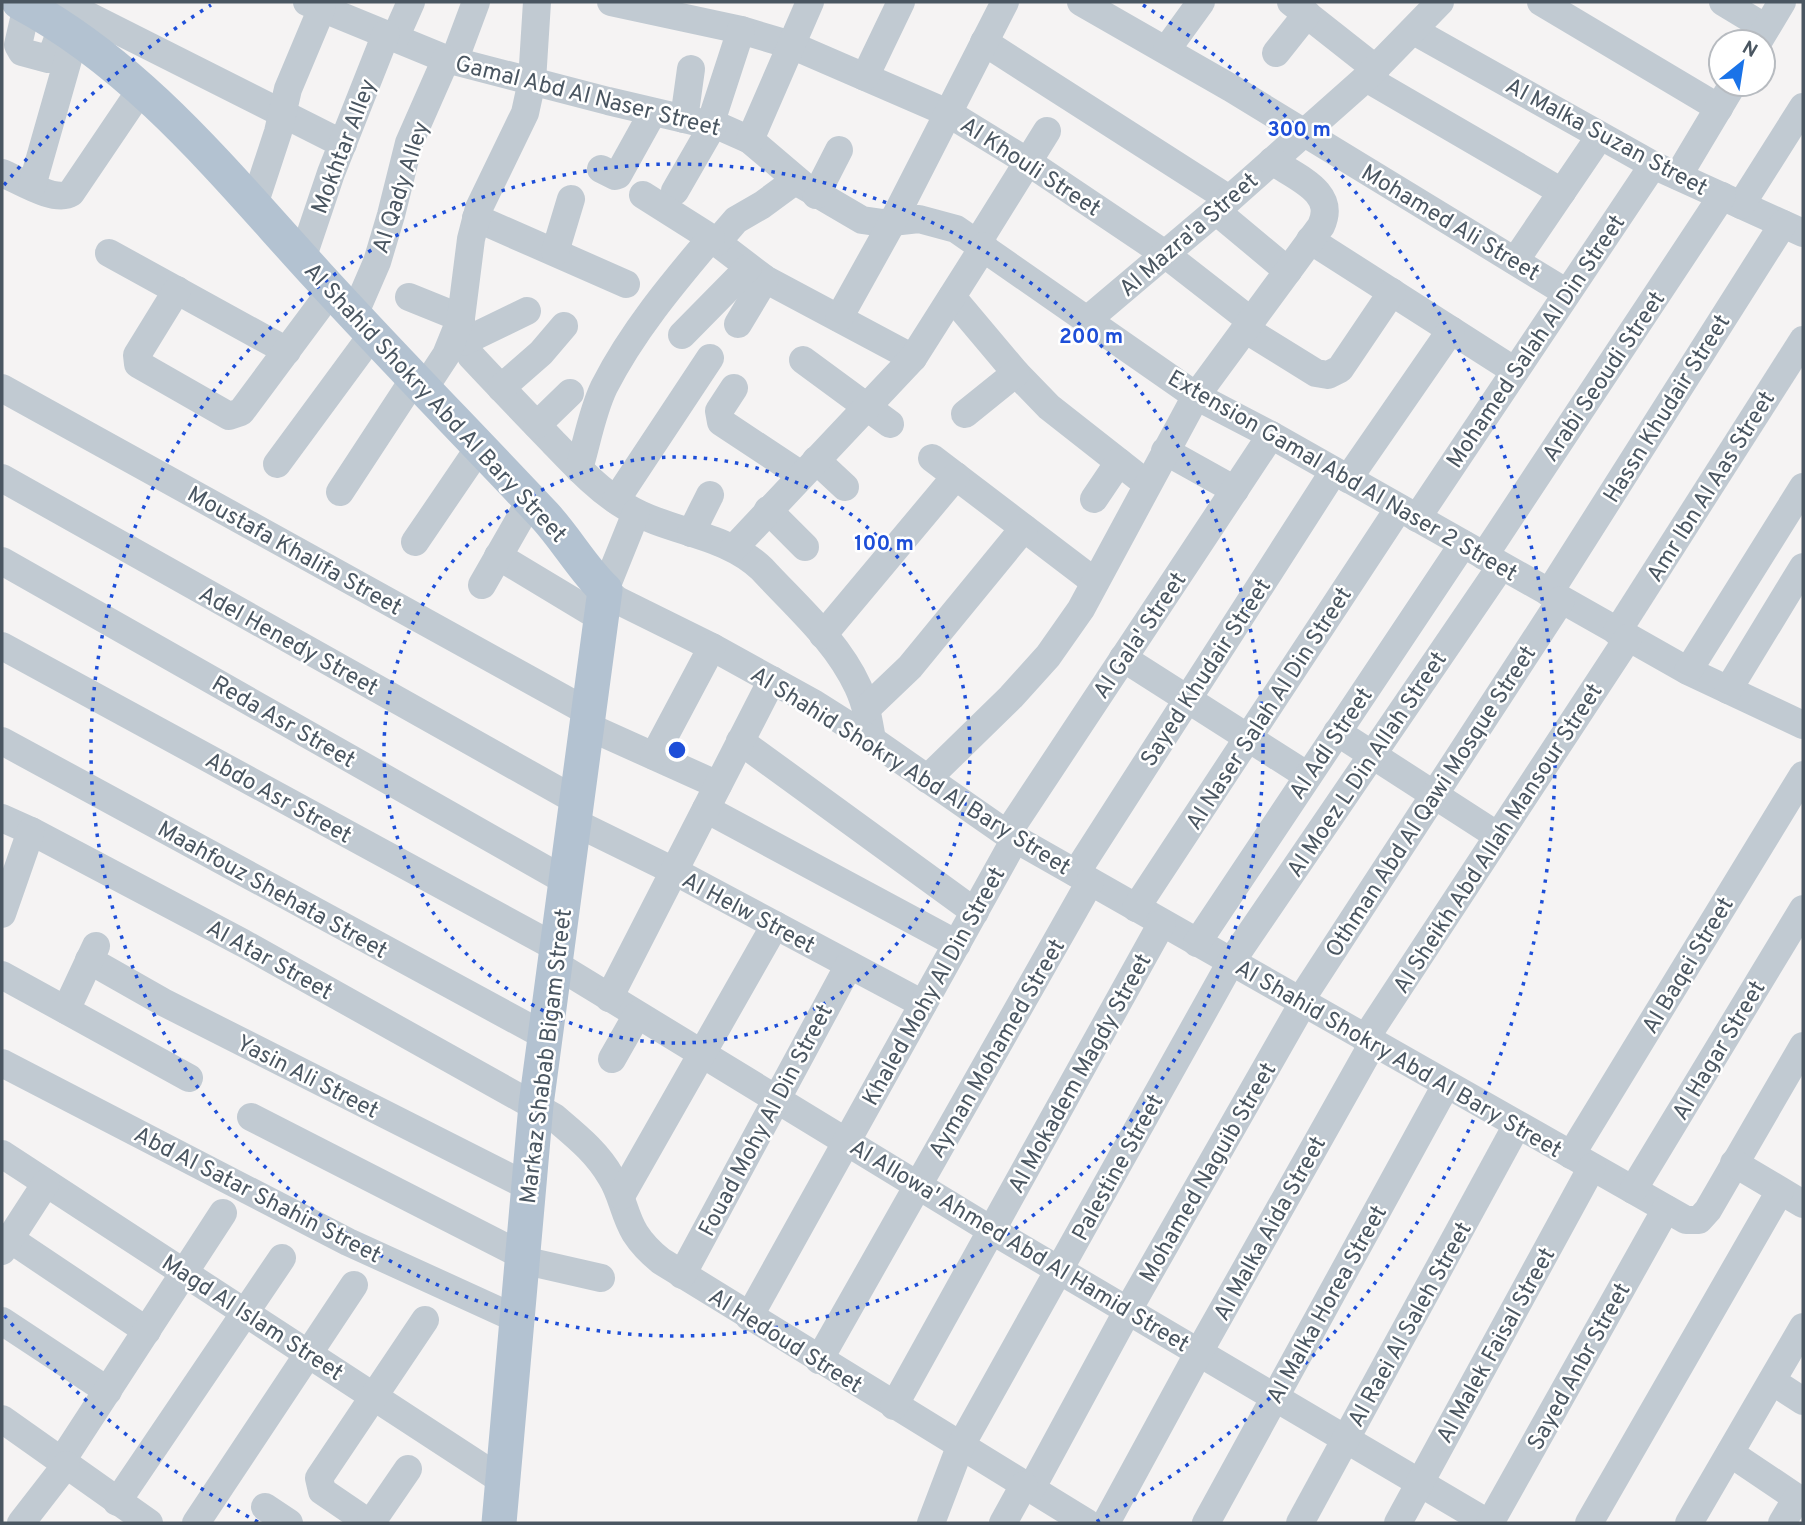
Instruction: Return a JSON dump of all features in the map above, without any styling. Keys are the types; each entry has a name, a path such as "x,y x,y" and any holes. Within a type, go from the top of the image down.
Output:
{"main road":[{"name":"Al Shahid Shokry Abd Al Bary Street","path":"41,15 103,55 183,128 352,314 557,530 581,564 603,604"},
{"name":"Markaz Shabab Bigam Street","path":"499,1523 536,1105 603,604"}],"street":[{"name":"Mokhtar Alley","path":"302,259 343,144 390,36 411,2"},
{"name":"Al Qady Alley","path":"352,314 377,262 409,143 476,2"},
{"path":"537,2 532,81 519,130 476,218 471,239 462,330 471,356 579,469 626,506 749,556 822,635 849,669 866,709 872,740"},
{"name":"Al Khouli Street","path":"611,2 729,19 948,113 1028,162 1165,254 1248,325 1316,373 1328,375 1340,369 1392,292"},
{"path":"750,140 810,2"},
{"path":"865,77 901,2"},
{"path":"839,318 893,221 1005,2"},
{"path":"1167,49 1202,2"},
{"path":"1541,2 1707,86"},
{"path":"1723,2 1754,28"},
{"path":"1766,28 1782,2"},
{"name":"Al Mazra'a Street","path":"1086,321 1371,74 1438,3"},
{"name":"Mohamed Ali Street","path":"1094,5 1567,293"},
{"name":"Gamal Abd Al Naser Street","path":"326,6 450,60 702,123 750,140 806,187 862,220 883,223 893,221"},
{"path":"254,205 288,89 326,6"},
{"path":"1276,54 1299,8 1371,74 1562,192"},
{"path":"2,40 41,15 81,12 343,144"},
{"path":"32,186 41,15"},
{"path":"675,191 702,123 729,19"},
{"name":"Al Malka Suzan Street","path":"1414,31 1653,165 1793,228"},
{"path":"984,42 1222,205 1288,271"},
{"path":"691,68 702,123"},
{"path":"2,173 55,196 71,193 142,88"},
{"path":"1678,176 1725,98"},
{"name":"Arabi Seoudi Street","path":"1483,555 1732,200 1803,107"},
{"path":"601,169 618,175 653,111"},
{"path":"734,548 913,358 1047,131"},
{"path":"1515,261 1600,136"},
{"path":"579,469 605,386 653,308 714,240 736,220 762,205 806,187 839,150"},
{"path":"927,779 1011,697 1048,656 1081,609 1196,396 1325,217 1325,201 1320,194 1272,161"},
{"name":"Mohamed Salah Al Din Street","path":"1408,513 1515,371 1653,165"},
{"path":"643,195 714,240 757,273 913,358"},
{"path":"557,261 571,199"},
{"path":"476,218 557,261 626,284"},
{"name":"Extension Gamal Abd Al Naser 2 Street","path":"893,221 919,219 944,224 981,244 1086,321 1196,396 1271,435 1688,671 1728,690 1800,717"},
{"name":"Hassn Khudair Street","path":"1555,596 1793,228"},
{"path":"1310,240 1515,371"},
{"path":"109,253 287,351"},
{"path":"738,324 757,273"},
{"path":"682,335 757,273"},
{"path":"177,290 137,355 138,364 225,415 233,416 241,412 287,351 352,314"},
{"path":"409,297 462,330"},
{"path":"951,297 1049,407 1147,484"},
{"path":"340,492 419,385 446,355 462,330 527,311"},
{"path":"277,464 352,314"},
{"path":"501,388 541,353 565,326"},
{"name":"Sayed Khudair Street","path":"1083,878 1187,699 1341,475 1451,330"},
{"name":"Amr Ibn Al Aas Street","path":"1623,635 1803,340"},
{"path":"498,556 603,604 626,506 710,358"},
{"path":"803,360 890,424"},
{"path":"965,414 1016,373"},
{"name":"Moustafa Khalifa Street","path":"2,388 654,756 712,797 957,944"},
{"path":"734,388 719,411 721,422 845,487"},
{"path":"537,425 570,393"},
{"name":"Al Gala' Street","path":"1011,837 1123,658 1271,435"},
{"path":"415,542 479,448"},
{"path":"1165,451 1235,490"},
{"path":"932,458 1095,582"},
{"path":"1094,499 1119,463"},
{"path":"822,635 956,476"},
{"name":"Adel Henedy Street","path":"2,478 575,811"},
{"path":"1688,671 1803,487"},
{"path":"691,533 710,495"},
{"path":"482,585 530,500"},
{"path":"768,510 805,547"},
{"name":"Al Naser Salah Al Din Street","path":"1136,908 1248,738 1408,513"},
{"path":"866,709 910,667 1024,528"},
{"name":"Al Adl Street","path":"1197,943 1337,732 1483,555"},
{"name":"Al Moez L Din Allah Street","path":"1231,962 1372,755 1483,555"},
{"name":"Reda Asr Street","path":"2,561 566,881"},
{"path":"1728,690 1803,567"},
{"name":"Othman Abd Al Qawi Mosque Street","path":"1301,1002 1555,596"},
{"name":"Al Shahid Shokry Abd Al Bary Street","path":"603,604 629,608 712,647 772,680 872,740 1011,837 1676,1214"},
{"name":"Al Sheikh Abd Allah Mansour Street","path":"1369,1041 1623,635"},
{"name":"Abdo Asr Street","path":"2,646 556,956"},
{"path":"654,756 712,647"},
{"path":"1123,658 1308,776"},
{"path":"610,998 772,680"},
{"path":"1337,732 1498,836"},
{"name":"Maahfouz Shehata Street","path":"2,741 545,1036"},
{"path":"740,741 975,912"},
{"name":"Al Baqei Street","path":"1581,1161 1803,775"},
{"name":"Al Helw Street","path":"575,811 674,872 923,1004"},
{"name":"Al Atar Street","path":"2,818 243,943 536,1105"},
{"path":"2,915 31,831"},
{"name":"Khaled Mohy Al Din Street","path":"749,1317 975,912 1011,837"},
{"name":"Ayman Mohamed Street","path":"819,1360 918,1185 1083,878"},
{"name":"Al Hagar Street","path":"1633,1190 1803,909"},
{"name":"Al Mokadem Magdy Street","path":"894,1406 1162,923"},
{"path":"621,1196 775,925"},
{"name":"Yasin Ali Street","path":"66,1010 93,952 174,1008 529,1187"},
{"name":"Al Allowa' Ahmed Abd Al Hamid Street","path":"556,956 610,998 776,1100 991,1230 1489,1523"},
{"name":"Palestine Street","path":"935,1522 960,1447 1231,962"},
{"name":"Fouad Mohy Al Din Street","path":"682,1275 849,965"},
{"path":"2,975 189,1078"},
{"name":"Mohamed Naguib Street","path":"1027,1487 1301,1002"},
{"path":"612,1059 637,1015"},
{"name":"Al Malka Aida Street","path":"1106,1523 1369,1041"},
{"path":"1676,1214 1692,1221 1704,1216 1803,1046"},
{"name":"Abd Al Satar Shahin Street","path":"2,1063 348,1242 517,1319"},
{"name":"Al Malka Horea Street","path":"1206,1523 1446,1085"},
{"name":"Al Hedoud Street","path":"536,1105 586,1144 600,1160 621,1196 634,1232 646,1248 682,1275 749,1317 1087,1523"},
{"path":"251,1117 522,1258 601,1278"},
{"name":"Al Raei Al Saleh Street","path":"1300,1523 1517,1125"},
{"name":"Magd Al Islam Street","path":"2,1154 503,1481"},
{"name":"Al Malek Faisal Street","path":"1398,1523 1581,1161"},
{"path":"1589,1523 1797,1201 1734,1163"},
{"path":"46,1183 6,1245 147,1331"},
{"path":"20,1523 64,1464 223,1213"},
{"name":"Sayed Anbr Street","path":"1489,1523 1676,1214"},
{"path":"116,1510 282,1258"},
{"path":"196,1523 354,1285"},
{"path":"408,1469 370,1523 322,1491 318,1482 320,1473 425,1320"},
{"path":"2,1321 108,1391"},
{"path":"1689,1523 1803,1327"},
{"path":"1772,1381 1803,1401"},
{"path":"2,1421 64,1464 116,1510 149,1523"},
{"path":"1730,1453 1800,1500 1782,1523"},
{"path":"1003,1523 1027,1487"},
{"path":"265,1507 289,1523"}]}
